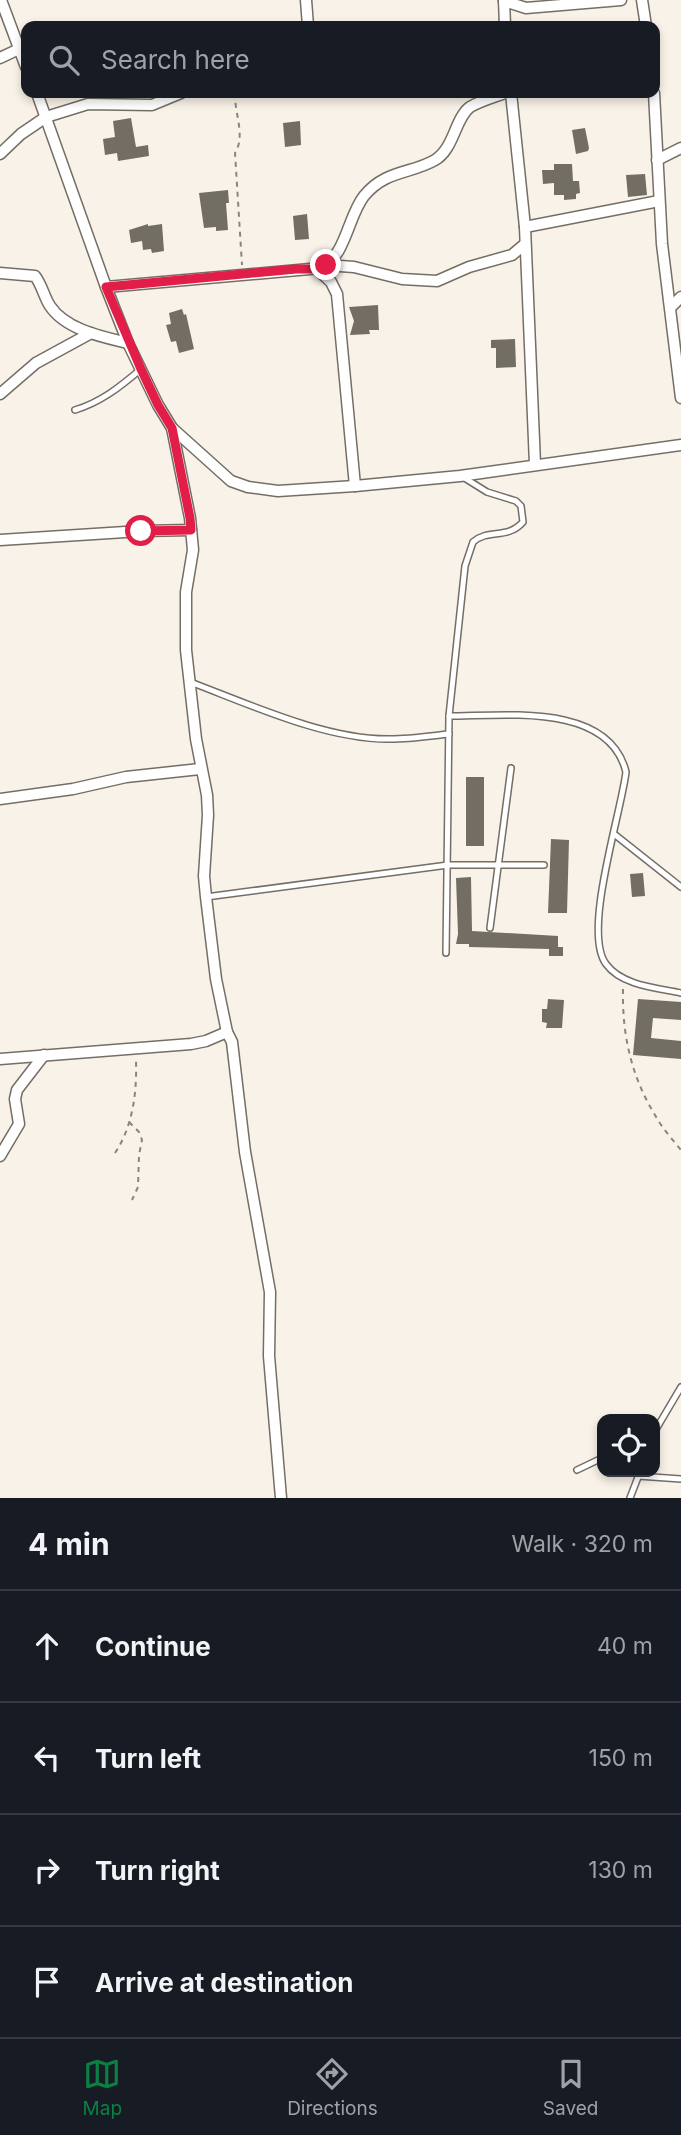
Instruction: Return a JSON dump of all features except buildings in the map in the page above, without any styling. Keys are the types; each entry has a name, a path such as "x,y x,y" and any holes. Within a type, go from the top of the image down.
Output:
{"street":[{"path":"1,0 21,53"},
{"path":"306,0 307,21"},
{"path":"505,21 504,1 526,8 621,0"},
{"path":"642,0 645,21"},
{"path":"0,58 19,48"},
{"path":"39,98 106,287 128,343 158,405 172,428 231,481 248,487 278,491 355,486 460,476 681,445"},
{"path":"0,153 46,117 88,104 152,104 168,98"},
{"path":"322,267 340,245 356,207 370,189 386,178 438,158 469,108 493,98"},
{"path":"512,98 525,227 535,464"},
{"path":"654,98 659,201 681,398"},
{"path":"657,160 681,148"},
{"path":"525,227 659,201"},
{"path":"106,287 322,267 354,267 402,279 437,281 469,267 512,255 526,244"},
{"path":"322,267 337,293 355,486"},
{"path":"0,273 36,276 54,311 65,320 91,333 128,343"},
{"path":"671,307 681,297"},
{"path":"0,394 36,363 91,333"},
{"path":"172,428 191,530 193,563 186,592 186,650 200,769 207,795 204,866 206,897 216,979 227,1032 232,1042 245,1152 270,1292 270,1356 281,1498"},
{"path":"0,540 191,530"},
{"path":"0,799 73,789 126,777 200,769"},
{"path":"0,1059 191,1044 227,1032"},
{"path":"0,1156 19,1125 15,1099 17,1090 44,1055"}],"lane":[{"path":"75,410 105,398 141,369"},
{"path":"446,953 449,716 468,555 473,542 478,538 506,534 523,522 524,514 516,502 487,492 460,476"},
{"path":"190,681 265,711 339,733 389,739 449,734"},
{"path":"449,716 517,715 564,719 587,727 613,744 622,758 626,772 600,909 599,949 607,965 624,977 639,984 681,993"},
{"path":"490,928 511,768"},
{"path":"614,834 681,887"},
{"path":"206,897 448,864 544,865"},
{"path":"660,1423 681,1387"},
{"path":"577,1471 597,1461"},
{"path":"660,1476 681,1479"},
{"path":"631,1498 638,1477"}],"path":[{"path":"235,98 240,140 235,153 242,275"},
{"path":"624,977 623,1015 629,1055 655,1117 681,1150"},
{"path":"115,1153 134,1106 137,1085 136,1049"},
{"path":"128,1121 139,1132 142,1140 138,1188 132,1200"}],"route":[{"path":"141,531 191,530 190,518 172,428 128,343 106,287 317,269 326,265"}]}
